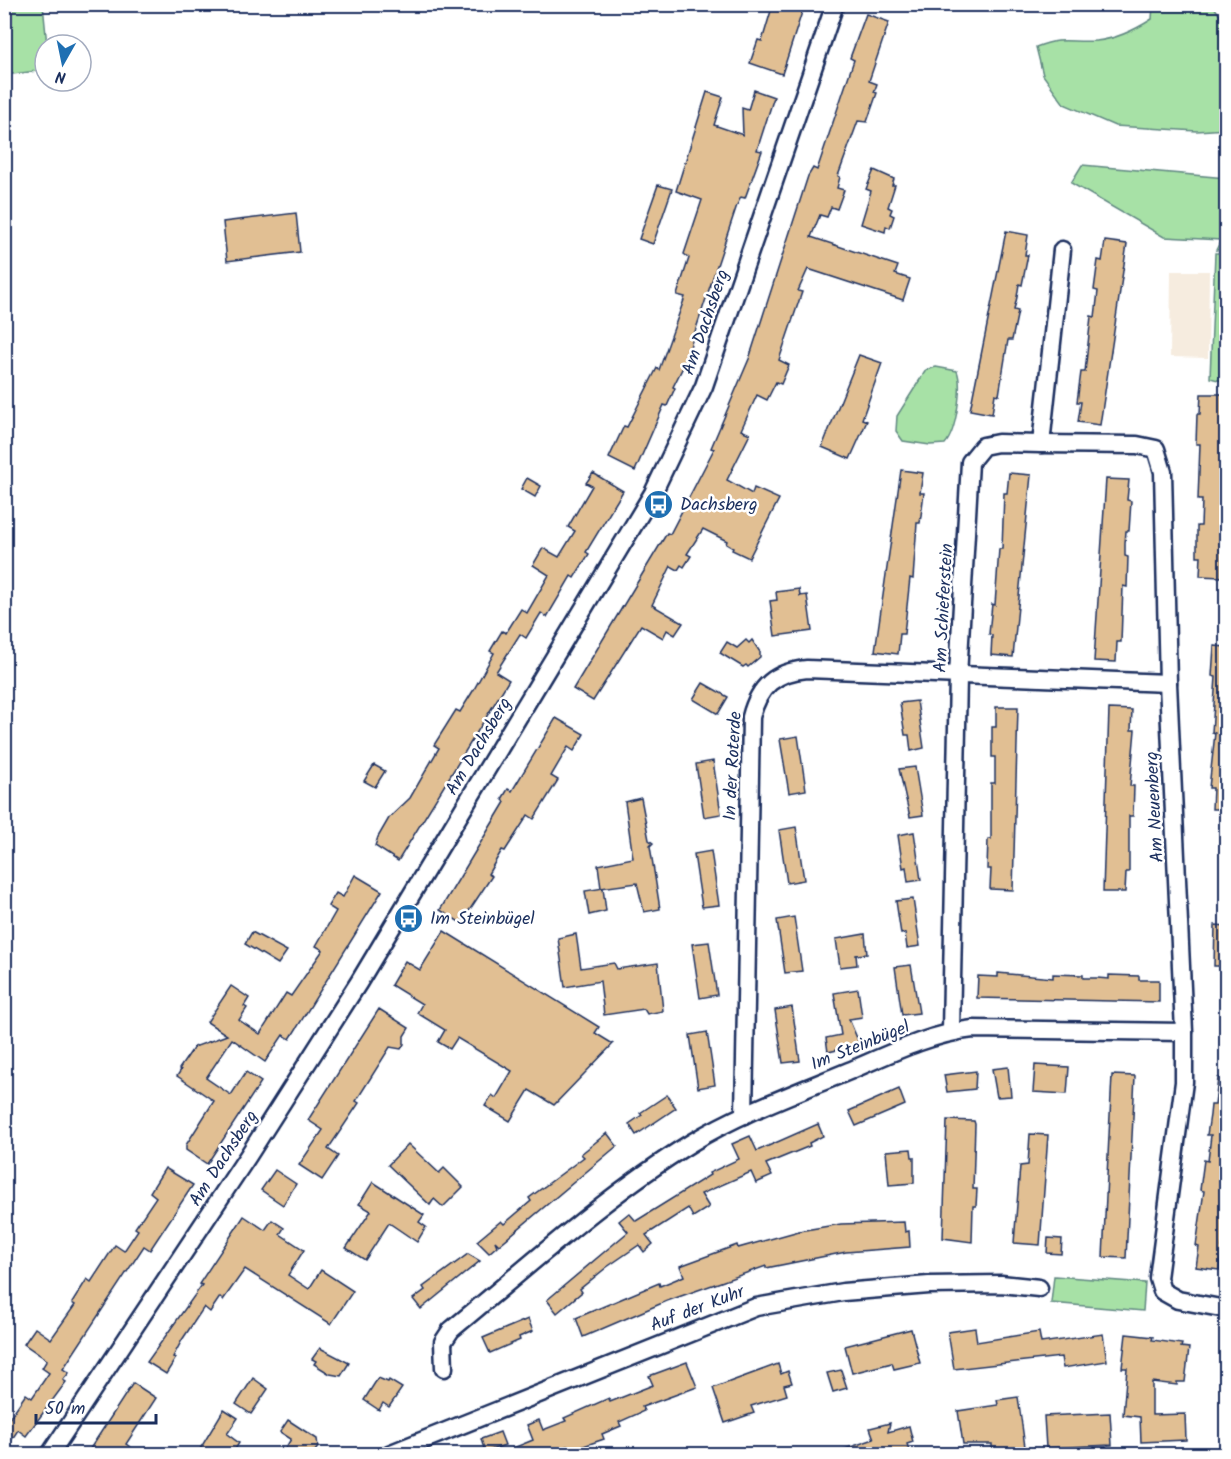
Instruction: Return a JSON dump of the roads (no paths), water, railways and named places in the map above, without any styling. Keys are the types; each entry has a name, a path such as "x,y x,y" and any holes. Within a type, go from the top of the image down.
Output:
{"street":[{"name":"Am Dachsberg","path":"50,1455 244,1162 359,982 653,493 704,386 835,4"},
{"path":"1041,444 1062,250"},
{"name":"Am Schieferstein","path":"951,1031 958,676 970,462 983,446 998,443 1041,444"},
{"name":"Am Neuenberg","path":"1041,444 1137,444 1156,449 1163,472 1168,683 1184,1032 1184,1082 1158,1278 1162,1291 1178,1300 1227,1309"},
{"name":"In der Roterde","path":"744,1114 751,717 756,701 771,678 795,670 858,670 958,676 1168,683"},
{"name":"Im Steinbügel","path":"444,1368 443,1342 451,1330 614,1197 692,1143 744,1114 951,1031 973,1029 1184,1032"},
{"name":"Auf der Kuhr","path":"388,1455 756,1306 843,1292 929,1286 1001,1284 1039,1287"}],"place":[{"name":"Dachsberg","path":"659,504"},
{"name":"Im Steinbügel","path":"409,918"}]}
